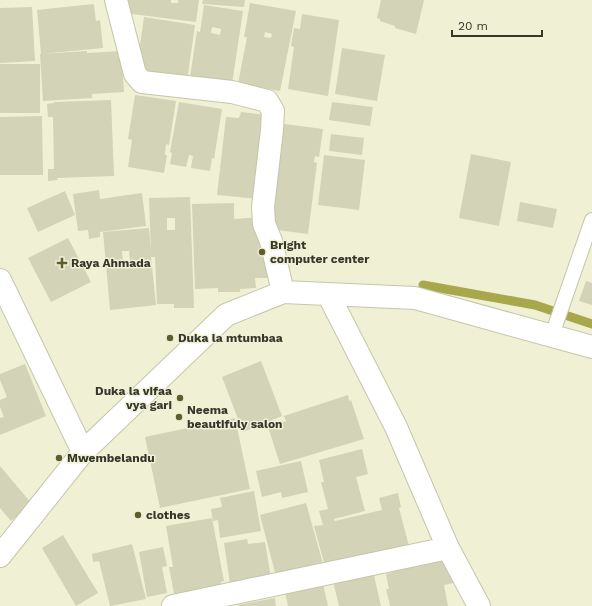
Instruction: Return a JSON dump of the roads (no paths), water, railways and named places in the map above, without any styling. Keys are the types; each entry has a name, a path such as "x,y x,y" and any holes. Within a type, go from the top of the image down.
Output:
{"street":[{"path":"116,0 135,74 142,82 232,92 267,101 273,111 263,207 264,224 271,241 283,292"},
{"path":"0,280 83,452"},
{"path":"0,556 83,452 226,315 283,292 415,298 592,347"},
{"path":"328,294 396,427 448,548 479,606"},
{"path":"173,606 448,548"}],"lane":[{"path":"552,335 592,220"}],"waterway":[{"path":"423,285 535,305 592,324"}],"place":[{"name":"Bright computer center","path":"262,252"},
{"name":"Raya Ahmada","path":"62,263"},
{"name":"Duka la mtumbaa","path":"170,338"},
{"name":"Duka la vifaa vya gari","path":"180,398"},
{"name":"Neema beautifuly salon","path":"179,417"},
{"name":"Mwembelandu","path":"59,458"},
{"name":"clothes","path":"138,515"}]}
